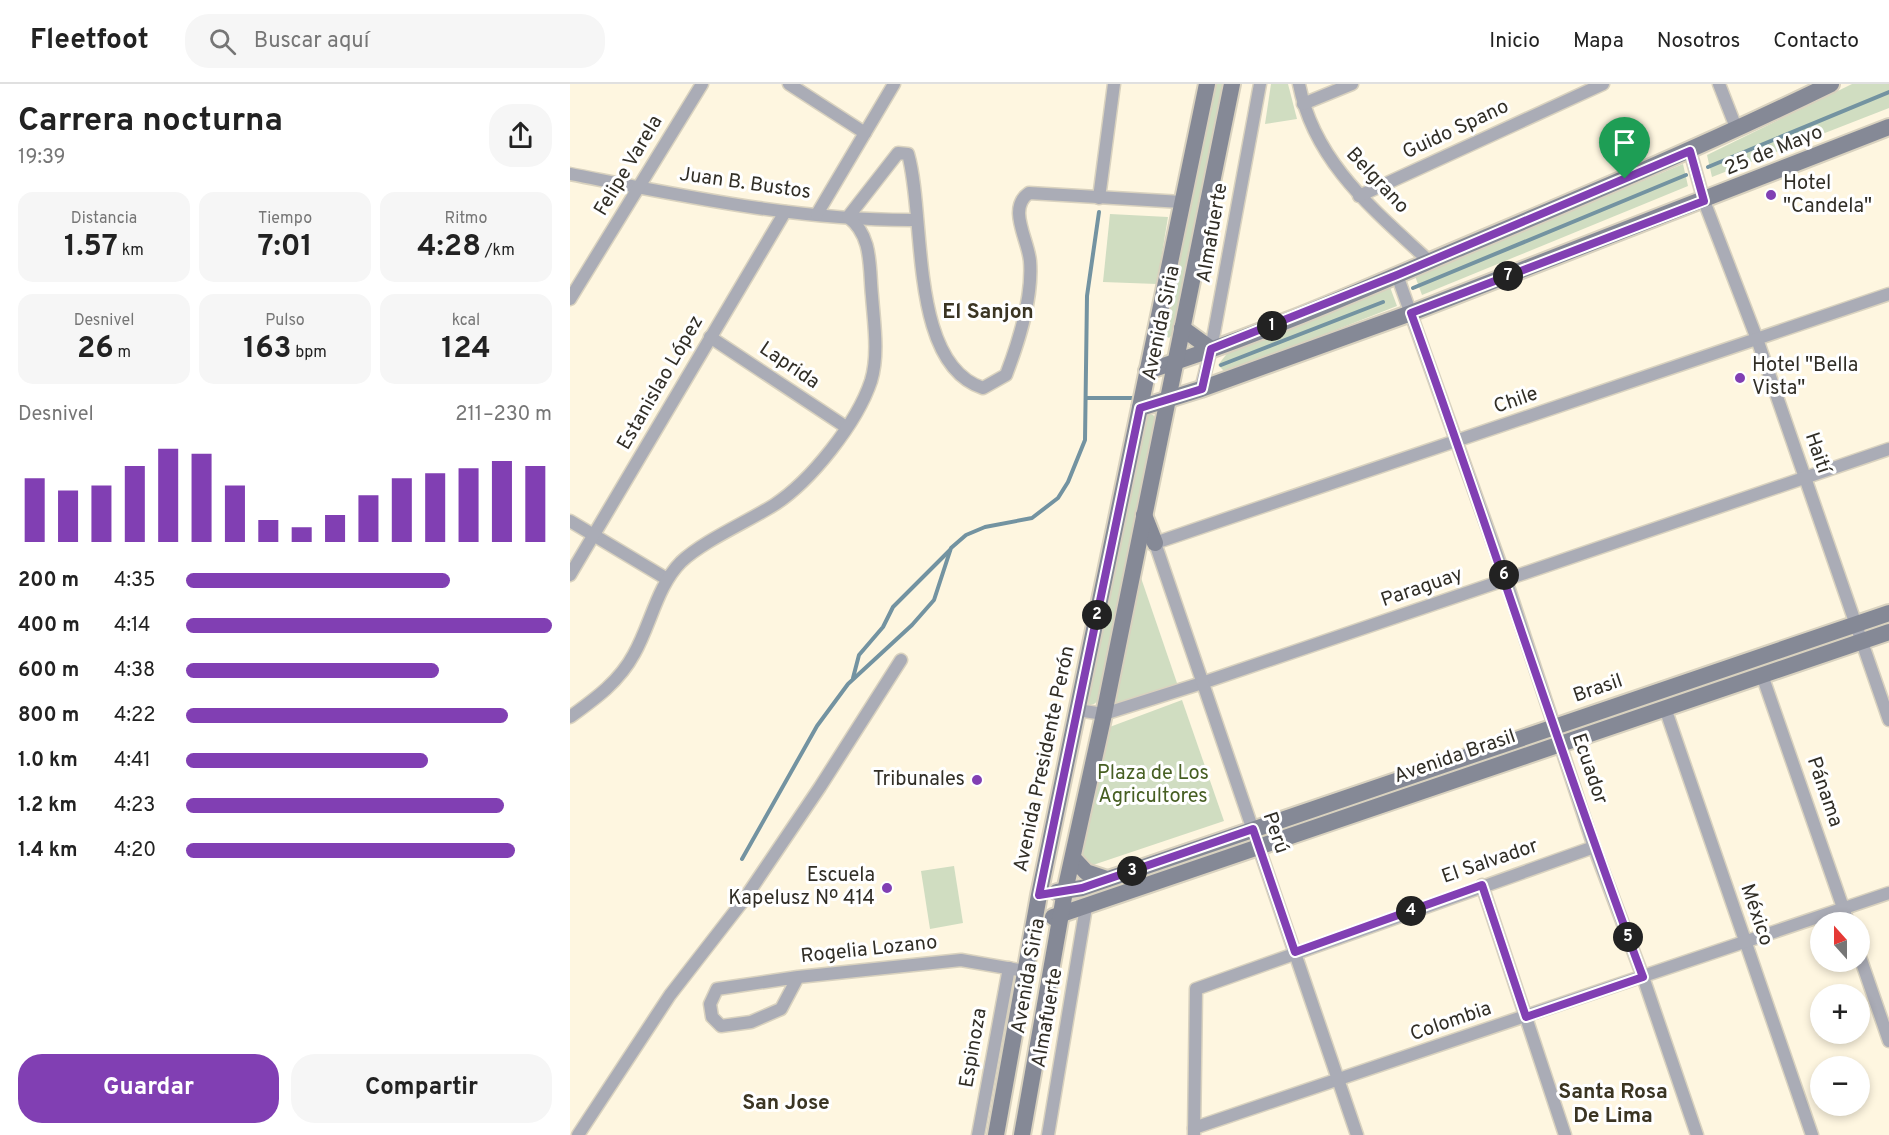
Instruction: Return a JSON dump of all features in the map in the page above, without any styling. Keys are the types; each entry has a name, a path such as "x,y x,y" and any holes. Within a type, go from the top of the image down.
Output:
{"street":[{"name":"Felipe Varela","path":"570,300 702,84"},
{"path":"789,84 865,133"},
{"path":"817,214 894,84"},
{"path":"1099,198 1114,84"},
{"name":"Avenida Siria","path":"1142,400 1207,84"},
{"name":"Avenida Siria","path":"1022,1135 1060,916 1104,714 1232,84"},
{"name":"Almafuerte","path":"1202,389 1260,84"},
{"name":"Belgrano","path":"1299,84 1303,104 1328,156 1359,196 1429,261"},
{"path":"1303,104 1352,84"},
{"name":"Guido Spano","path":"1359,196 1603,84"},
{"path":"1719,84 1737,130"},
{"name":"25 de Mayo","path":"1147,371 1399,281 1429,261 1691,158 1737,130 1831,84"},
{"name":"25 de Mayo","path":"1142,400 1167,399 1202,389 1409,307 1704,201 1889,127"},
{"path":"570,717 602,694 622,674 634,655 667,579 682,561 777,503 818,466 846,427 867,391 875,356 866,238 860,226 848,217 898,153 908,154 913,171 920,268 943,352 953,370 968,383 983,388 1006,375 1014,354 1029,287 1030,262 1017,209 1021,199 1029,193 1182,202"},
{"name":"Haití","path":"1691,158 1704,201 1757,339 1889,720"},
{"name":"Juan B. Bustos","path":"570,174 785,212 874,220 916,220"},
{"name":"Estanislao López","path":"570,575 785,212"},
{"name":"Ecuador","path":"1399,281 1458,441 1594,847 1643,977 1697,1135"},
{"name":"Chile","path":"1155,543 1889,294"},
{"path":"1182,328 1211,349"},
{"name":"Laprida","path":"710,337 846,427"},
{"name":"Avenida Presidente Perón","path":"996,1135 1017,970 1034,920 1142,400"},
{"name":"Paraguay","path":"1104,714 1202,683 1889,449"},
{"path":"1144,515 1155,543"},
{"path":"570,521 667,579"},
{"name":"Perú","path":"1155,543 1357,1135"},
{"name":"Brasil","path":"1253,829 1889,613"},
{"name":"Avenida Brasil","path":"1034,920 1060,916 1889,632"},
{"path":"578,1135 670,995 743,901 838,761 901,660"},
{"name":"Pánama","path":"1762,675 1845,912"},
{"name":"México","path":"1665,708 1812,1135"},
{"path":"1077,710 1104,714"},
{"path":"1039,895 1065,891 1107,879 1253,829"},
{"name":"El Salvador","path":"1194,1131 1196,989 1482,885 1594,847"},
{"path":"1073,858 1086,872 1107,879"},
{"path":"1482,885 1564,1135"},
{"name":"Colombia","path":"1194,1131 1889,892"},
{"name":"Almafuerte","path":"1048,1135 1086,907"},
{"name":"Rogelia Lozano","path":"798,977 781,1009 751,1022 722,1026 712,1017 710,1004 717,989 798,977 961,960 1017,970"},
{"name":"Espinoza","path":"978,1135 1017,970"},
{"path":"1865,972 1889,1041"}],"green space":[{"path":"1214,84 1226,84 1173,334 1169,338 1163,334"},
{"path":"1271,84 1288,84 1297,119 1265,124"},
{"path":"1852,84 1889,84 1889,108 1712,177 1707,155"},
{"path":"1683,164 1688,186 1422,295 1415,276"},
{"path":"1110,214 1168,217 1157,284 1103,282"},
{"path":"1390,287 1397,306 1226,373 1218,365 1229,351"},
{"path":"1147,415 1153,415 1157,419 1099,700 1090,705 1086,700"},
{"path":"1139,572 1178,686 1112,707"},
{"name":"Plaza de Los Agricultores","path":"1182,700 1224,821 1093,865 1080,856 1107,728"},
{"path":"954,866 963,923 930,929 921,871"}],"waterway":[{"path":"1708,167 1889,92"},
{"path":"1413,288 1686,175"},
{"path":"742,859 817,726 848,684 912,625 934,600 951,548 966,535 985,527 1032,518 1058,498 1068,482 1085,440 1087,296 1099,212"},
{"path":"1221,365 1383,302"},
{"path":"1087,398 1136,398"},
{"path":"853,678 859,655 883,627 893,607 950,550"}],"place":[{"name":"Hotel \"Candela\"","path":"1771,195"},
{"name":"Hotel \"Bella Vista\"","path":"1740,378"},
{"name":"Tribunales","path":"977,780"},
{"name":"Escuela Kapelusz Nº 414","path":"887,888"}],"district":[{"name":"El Sanjon","path":"988,312"},
{"name":"San Jose","path":"786,1103"},
{"name":"Santa Rosa De Lima","path":"1613,1104"}],"route":[{"path":"1690,151 1704,201 1411,313 1506,580 1594,847 1643,977 1526,1017 1482,885 1295,952 1253,829 1082,888 1039,895 1140,408 1202,389 1211,349 1305,314 1625,179 1690,151"}]}
